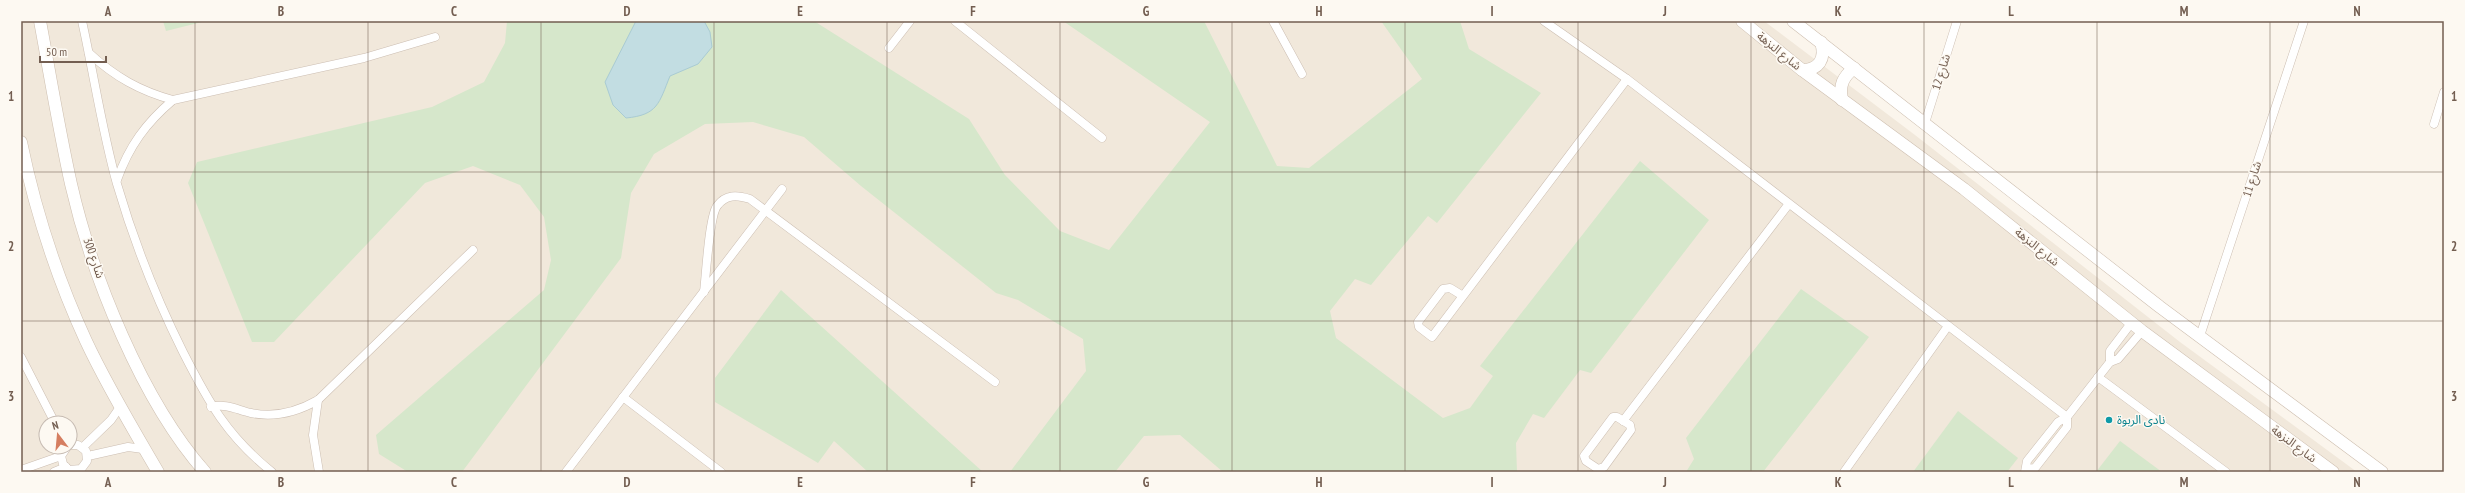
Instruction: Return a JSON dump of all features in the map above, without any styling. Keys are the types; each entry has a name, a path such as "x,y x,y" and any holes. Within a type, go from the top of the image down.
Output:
{"main road":[{"name":"شارع 300","path":"40,21 72,185 94,260 136,364 154,400 176,434 205,472"},
{"name":"شارع النزهة","path":"1742,21 1802,70 1964,189 2142,330 2332,472"},
{"path":"1793,21 2200,336 2382,472"},
{"path":"1802,70 1810,70 1818,66 1822,59 1823,50 1821,42"},
{"path":"1842,100 1840,91 1842,81 1854,68"},
{"path":"21,142 32,192 58,270 86,341 143,449 158,472"}],"street":[{"path":"82,21 117,182 150,281 174,334 212,407 243,447 272,472"},
{"path":"889,48 910,21"},
{"path":"955,21 1102,138"},
{"path":"1273,21 1302,74"},
{"path":"1544,21 1627,79 1788,205 2067,417"},
{"name":"شارع 12","path":"1925,123 1957,21"},
{"name":"شارع 11","path":"2200,336 2304,21"},
{"path":"89,53 107,70 127,83 150,94 173,100 364,58 435,37"},
{"path":"1463,296 1450,288 1443,289 1418,322 1419,327 1432,337 1463,296 1627,79"},
{"path":"2434,124 2444,92"},
{"path":"117,182 125,158 137,136 154,116 173,100"},
{"path":"566,472 782,189"},
{"path":"704,292 712,220 716,207 725,198 738,195 750,199 766,210 995,382"},
{"path":"1623,421 1788,205"},
{"path":"212,407 230,406 250,413 266,415 284,414 302,409 318,400 473,250"},
{"path":"2110,362 2110,351 2132,322"},
{"path":"1844,472 1948,326"},
{"path":"2026,471 2035,468 2067,427 2067,417 2098,377 2110,362 2118,359 2142,330"},
{"path":"21,357 51,415"},
{"path":"2098,377 2226,472"},
{"path":"623,397 721,472"},
{"path":"318,400 313,435 319,472"},
{"path":"83,447 111,420 120,407"},
{"path":"1617,417 1623,421 1630,425 1631,430 1604,467 1598,470 1586,461 1584,456 1610,421 1617,417"},
{"path":"78,446 83,447"},
{"path":"21,470 61,456 66,467 73,471 82,470 88,456 83,447"},
{"path":"88,456 128,447 143,449"},
{"path":"54,472 66,467"}],"shaded area":[{"path":"21,21 1764,21 1915,135 2180,342 2357,472 21,472"}],"green space":[{"path":"163,21 206,21 166,31"},
{"path":"507,21 814,21 969,119 1005,175 1060,231 1109,250 1210,122 1063,21 1204,21 1277,166 1309,168 1422,79 1381,21 1460,21 1469,49 1541,93 1437,223 1428,216 1371,285 1355,279 1330,311 1336,338 1443,418 1470,408 1493,376 1480,366 1640,161 1709,220 1591,373 1580,370 1544,418 1533,414 1516,443 1517,472 1223,472 1180,435 1144,436 1115,472 1010,472 1086,371 1083,339 1018,300 996,293 861,186 804,137 753,122 705,124 654,154 631,193 621,258 462,472 408,472 379,454 376,435 544,290 551,260 544,217 520,185 473,166 425,183 274,342 252,342 188,183 197,162 432,107 484,82 505,43"},
{"path":"1801,289 1869,337 1763,472 1686,472 1694,459 1686,438"},
{"path":"781,290 983,472 868,472 834,441 818,463 715,402 715,378"},
{"path":"1958,411 2018,458 2007,472 1913,472"},
{"path":"2120,441 2162,472 2096,472"}],"water":[{"path":"636,21 704,21 710,32 712,47 698,64 670,76 660,100 651,111 645,114 626,118 613,105 605,82"}],"place":[{"name":"نادى الربوة","path":"2109,420"}]}
